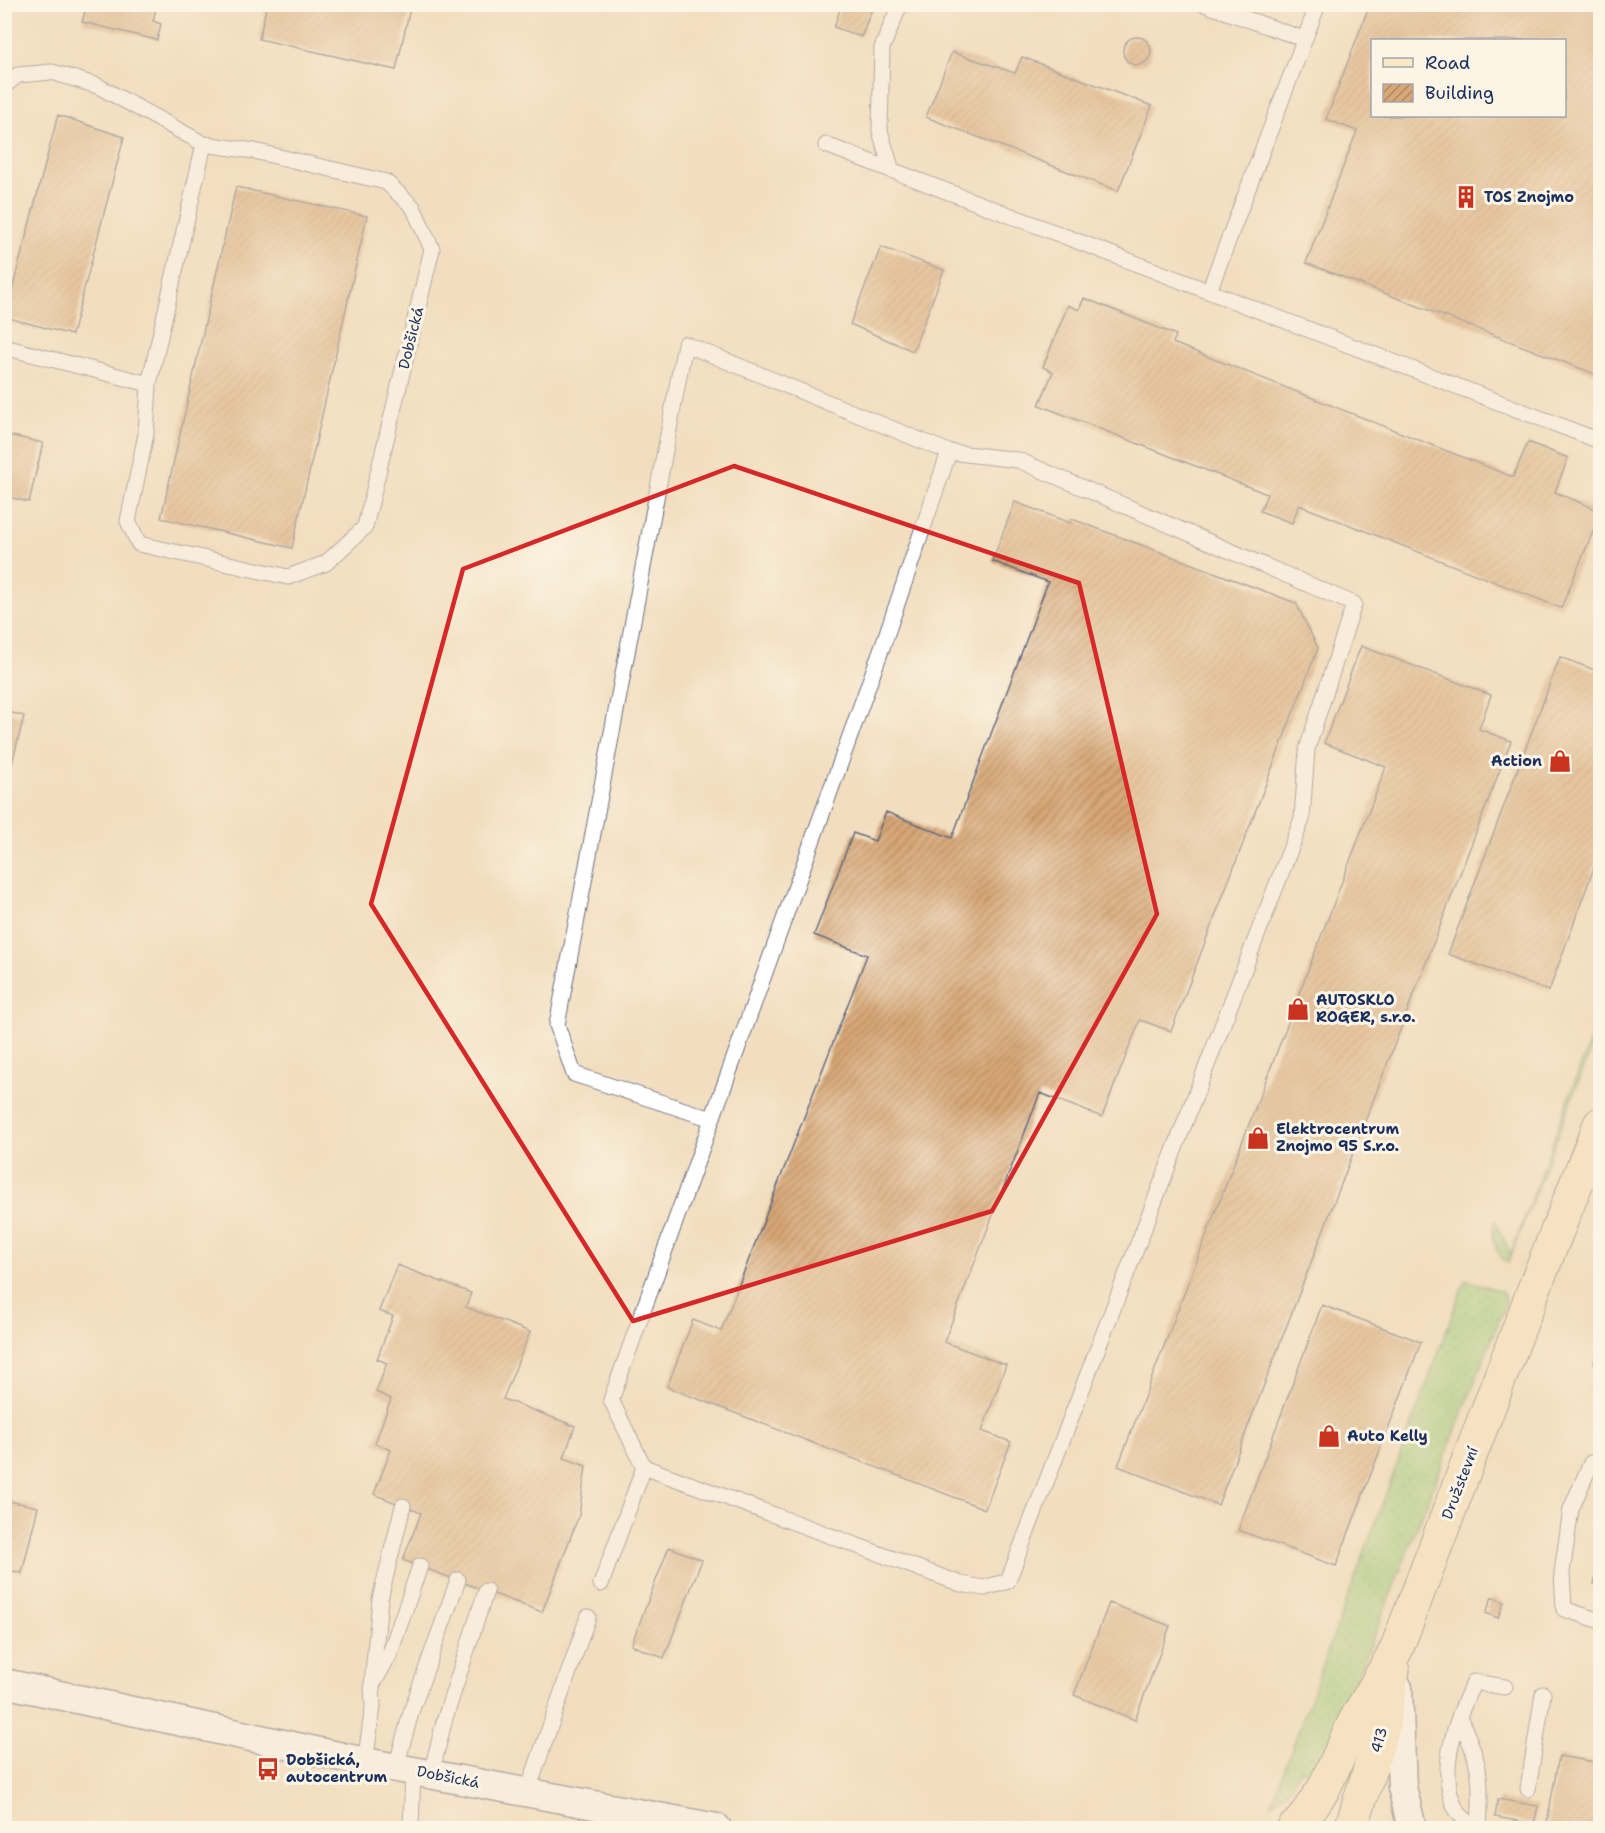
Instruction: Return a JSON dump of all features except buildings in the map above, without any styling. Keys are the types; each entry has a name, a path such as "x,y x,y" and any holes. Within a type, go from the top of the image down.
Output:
{"main road":[{"name":"Družstevní","path":"1294,1828 1301,1822 1324,1788 1355,1721 1396,1650 1600,1124"},
{"name":"413","path":"1351,1828 1381,1734 1396,1650"}],"street":[{"path":"1396,1650 1402,1787 1412,1828"},
{"name":"Dobšická","path":"4,1683 365,1762 717,1828"}],"lane":[{"path":"892,171 880,131 882,48 900,4"},
{"path":"1204,4 1304,39"},
{"path":"1209,291 1318,4"},
{"path":"4,86 18,75 52,72 98,86 204,144"},
{"name":"Dobšická","path":"204,144 254,152 386,182 413,207 432,249 365,527 326,563 288,577 140,544 128,521 146,434 149,384 204,144"},
{"path":"826,146 1600,441"},
{"path":"712,1119 574,1074 557,1025 685,344 949,452 1018,460 1354,604 1306,749 1302,819 1008,1581 984,1588 961,1584 644,1467 611,1400 885,639 949,452"},
{"path":"4,347 149,384"},
{"path":"1596,1463 1571,1509 1562,1573 1564,1609 1600,1621"},
{"path":"602,1584 644,1467"},
{"path":"365,1762 373,1707 372,1685 380,1599 403,1506"},
{"path":"372,1685 389,1656 420,1566"},
{"path":"411,1828 412,1709 458,1580"},
{"path":"413,1771 445,1718 486,1591"},
{"path":"526,1793 588,1617"},
{"path":"1459,1717 1474,1749 1481,1774 1479,1828 1464,1819 1455,1808 1449,1785 1450,1749 1459,1717 1474,1682 1505,1687"},
{"path":"1528,1789 1543,1694"}],"highlighted area":[{"path":"734,466 1079,583 1157,914 992,1211 633,1321 371,904 463,569"}],"green space":[{"path":"1600,1014 1600,1027 1508,1263 1500,1255 1495,1245 1493,1234 1495,1222 1511,1254"},
{"path":"1465,1280 1502,1291 1506,1302 1504,1308 1325,1760 1316,1774 1301,1769 1290,1788 1271,1805"}],"place":[{"name":"TOS Znojmo","path":"1466,197"},
{"name":"Action","path":"1560,761"},
{"name":"AUTOSKLO ROGER, s.r.o.","path":"1298,1009"},
{"name":"Elektrocentrum Znojmo 95 S.r.o.","path":"1258,1138"},
{"name":"Auto Kelly","path":"1329,1436"},
{"name":"Dobšická, autocentrum","path":"268,1769"}]}
